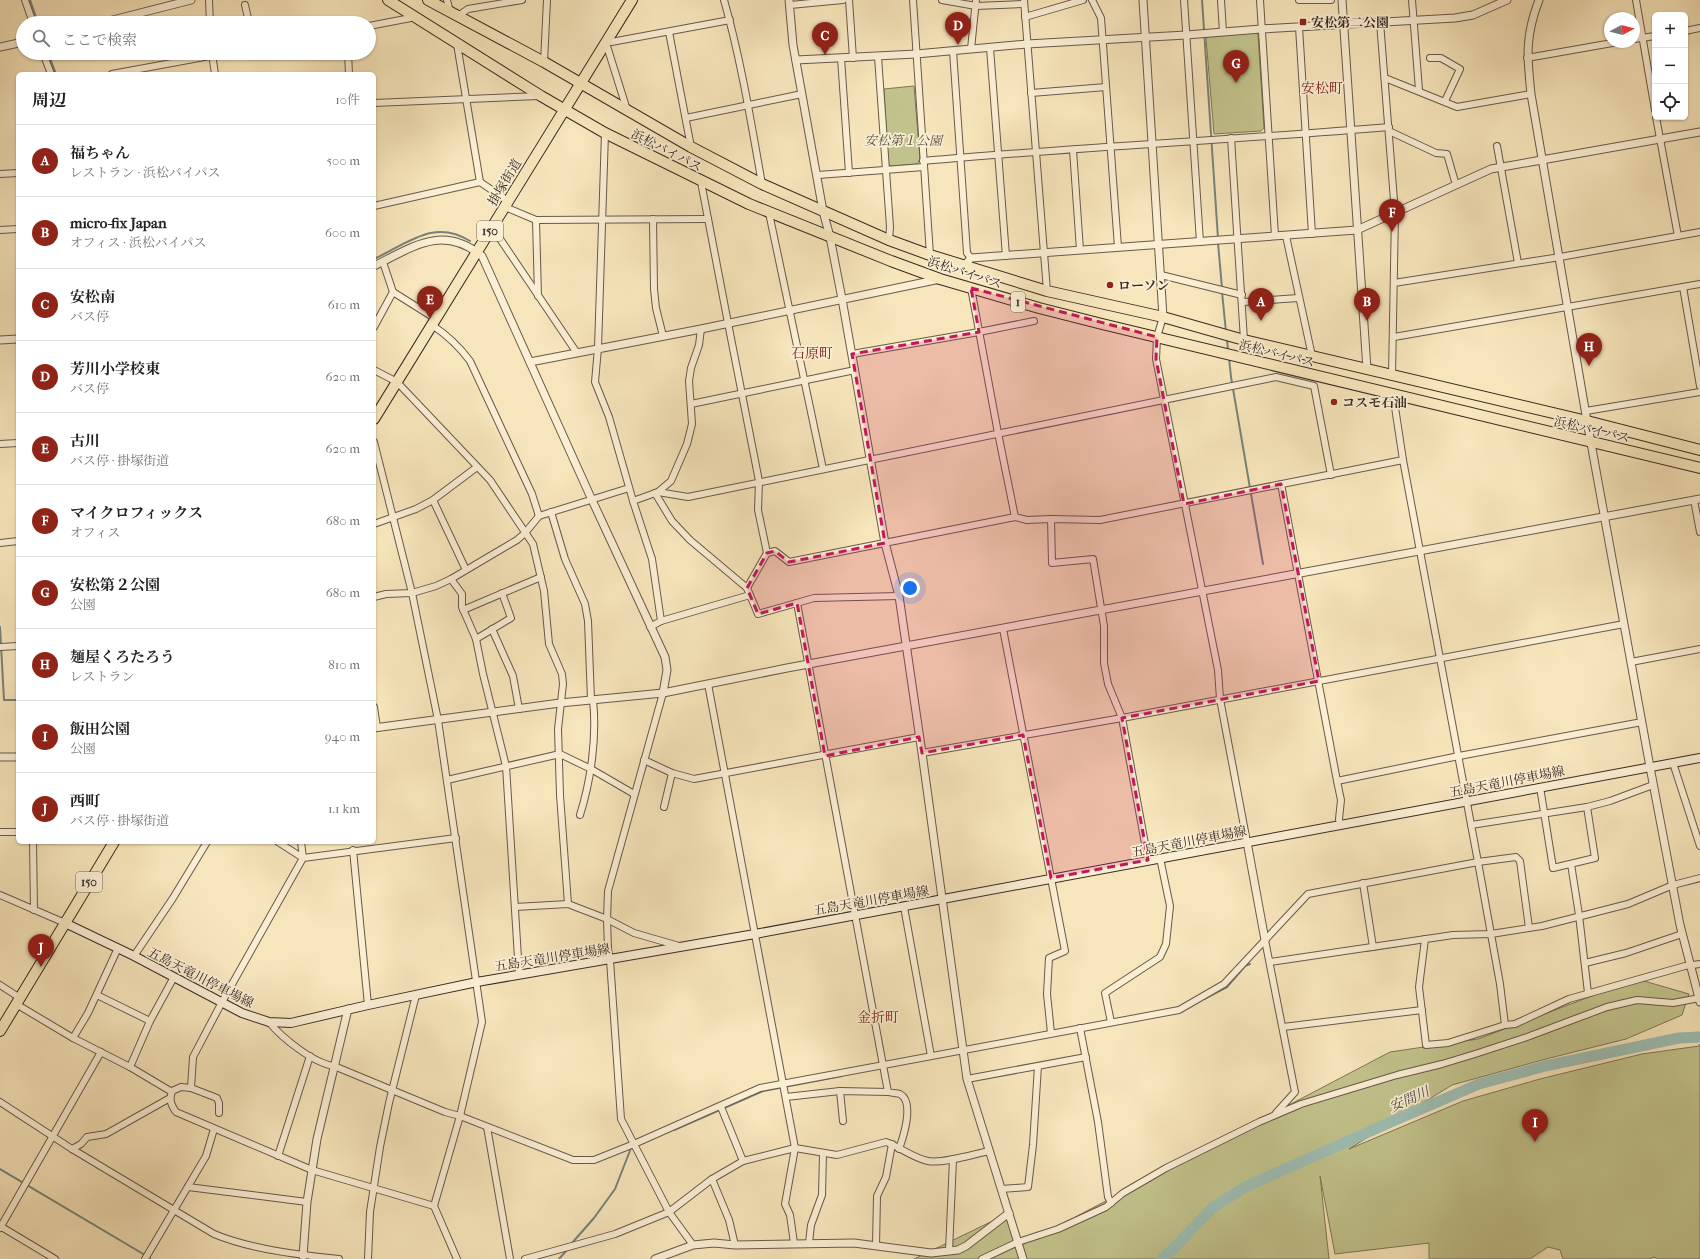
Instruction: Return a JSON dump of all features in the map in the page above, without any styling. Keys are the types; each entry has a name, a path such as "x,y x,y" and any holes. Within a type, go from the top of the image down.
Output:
{"highway":[{"name":"浜松バイパス","path":"388,0 540,96 605,133 701,182 769,213 940,279 1046,310 1700,468"},
{"name":"浜松バイパス","path":"428,0 544,62 691,147 762,184 889,240 930,255 968,262 1047,291 1163,318 1244,340 1392,376 1587,416 1700,450"},
{"name":"掛塚街道","path":"376,416 632,0"},
{"name":"150","path":"0,1031 111,844"}],"main road":[{"name":"五島天竜川停車場線","path":"65,923 134,956 242,1013 269,1022 291,1023 477,982 610,960 855,916 1051,878 1700,758"}],"street":[{"path":"25,0 31,16"},
{"path":"128,16 191,0"},
{"path":"209,0 210,16"},
{"path":"447,0 454,14 468,9 522,0"},
{"path":"544,62 547,0"},
{"path":"724,0 730,20 748,105 762,184"},
{"path":"843,0 789,2 793,45 818,175 823,211 830,237 842,299 885,543 899,596 967,1079 1023,1259"},
{"path":"849,0 853,58"},
{"path":"913,0 930,255"},
{"path":"942,0 976,3 1024,2 1047,291"},
{"path":"1025,17 1083,0"},
{"path":"1092,0 1101,18 1118,248"},
{"path":"1143,0 1151,143 1160,245 1163,318 1157,337 1156,359 1218,670 1220,699 1295,1092 1273,1116"},
{"path":"1184,0 1200,242"},
{"path":"1221,0 1223,32"},
{"path":"1260,0 1275,236"},
{"path":"1299,0 1331,0"},
{"path":"1342,0 1367,369"},
{"path":"1412,0 1419,90"},
{"path":"796,60 878,57 1027,44 1466,17 1507,0"},
{"path":"982,1259 1018,1242 1058,1229 1106,1207 1123,1193 1166,1168 1301,1104 1397,1075 1442,1064 1520,1039 1607,1007 1637,1000 1673,1003 1700,999 1682,934 1653,785 1591,442 1531,94 1527,47 1532,19 1539,0"},
{"path":"1636,0 1652,93"},
{"path":"971,49 976,3"},
{"path":"245,6 248,16"},
{"path":"376,25 416,17"},
{"path":"627,111 606,43 730,20"},
{"path":"1380,22 1395,213 1394,337 1392,376"},
{"path":"1299,27 1307,132 1312,234"},
{"path":"1688,30 1700,28"},
{"path":"669,32 691,147"},
{"path":"1642,38 1652,36"},
{"path":"0,47 16,44"},
{"path":"457,44 480,182 507,204 536,220 708,219"},
{"path":"1527,58 1604,44"},
{"path":"990,48 1006,256"},
{"path":"953,51 968,262 1006,256 1358,230 1484,172 1501,167 1700,132"},
{"path":"878,57 890,227 889,240"},
{"path":"840,58 849,173"},
{"path":"1430,58 1441,58 1460,69 1445,101"},
{"path":"46,60 50,72"},
{"path":"122,72 182,60"},
{"path":"213,60 215,72"},
{"path":"348,60 349,72"},
{"path":"1385,78 1419,90 1457,107 1531,94"},
{"path":"1031,93 1106,87"},
{"path":"686,118 802,94"},
{"path":"376,103 540,96"},
{"path":"1657,120 1678,236"},
{"path":"818,175 886,170 961,157 1307,132 1389,129 1436,153 1447,154 1456,185"},
{"path":"605,133 598,348 595,382 608,416 652,559 661,621"},
{"path":"1231,138 1243,302 1244,340"},
{"path":"1497,146 1518,263"},
{"path":"1073,150 1080,250"},
{"path":"0,174 16,173"},
{"path":"376,206 480,182"},
{"path":"701,182 741,393 760,482 758,510 767,553 747,588"},
{"path":"769,213 823,469"},
{"path":"653,219 654,289 656,308 663,336"},
{"path":"536,220 538,296"},
{"path":"492,228 577,353"},
{"path":"0,230 16,229"},
{"path":"1394,283 1560,257 1700,232"},
{"path":"1286,236 1298,298 1312,356"},
{"path":"376,265 426,242 441,239 455,240 482,256 592,500 665,657 667,670 663,693 608,891 606,919 621,1119 670,1212 693,1245"},
{"path":"382,262 393,292 434,322 456,343 470,361 532,494 539,516"},
{"path":"1161,275 1242,295"},
{"path":"530,362 701,329 940,279"},
{"path":"1394,337 1700,284"},
{"path":"1683,287 1700,386"},
{"path":"971,288 998,433 1016,517"},
{"path":"376,323 393,292"},
{"path":"1243,302 1298,298"},
{"path":"852,354 1034,321"},
{"path":"633,501 656,493 671,481 687,444 692,424 689,381 691,368 699,345 701,329"},
{"path":"0,340 16,339"},
{"path":"691,404 855,370"},
{"path":"376,371 397,382 490,480 533,544 541,577 549,644 563,684 558,728 560,754 560,795 568,904"},
{"path":"656,493 688,497 998,433 1276,378 1314,386 1331,475"},
{"path":"1587,416 1700,392"},
{"path":"1393,394 1403,460 1491,934 1505,1025"},
{"path":"0,444 16,443"},
{"path":"376,450 412,593 438,720 482,1022 460,1116 434,1206 457,1259"},
{"path":"767,553 775,551 789,562 1016,517 1027,520 1100,520 1403,460"},
{"path":"376,523 416,509 433,500 477,467"},
{"path":"1281,484 1299,572 1337,781 1340,800 1338,819 1340,825"},
{"path":"376,596 386,594 412,593 452,580 517,540 539,516 629,488"},
{"path":"656,493 672,521 690,540 747,588 758,614 814,598 899,596"},
{"path":"376,728 560,703 663,693 907,645 1697,499 1700,532"},
{"path":"433,500 466,570"},
{"path":"551,512 565,559 586,604 588,621 592,700 594,712 591,768 580,815"},
{"path":"1051,519 1052,563 1093,559 1104,626 1104,663 1108,684 1122,718 1148,860"},
{"path":"0,543 16,542"},
{"path":"463,610 502,592 541,577"},
{"path":"452,580 462,594 463,610 476,639 492,713 506,766 520,974"},
{"path":"476,639 511,618 502,592"},
{"path":"650,627 661,621 750,595"},
{"path":"797,602 888,1092"},
{"path":"922,753 1122,718 1624,624"},
{"path":"1003,628 1065,951 1050,958 1047,994 1051,1033"},
{"path":"492,629 513,676 519,709"},
{"path":"0,647 16,646"},
{"path":"1631,662 1700,649"},
{"path":"708,684 795,1148 785,1204 790,1215 794,1244"},
{"path":"1337,781 1459,756 1642,722"},
{"path":"644,760 672,773 694,779 825,756 920,737"},
{"path":"447,780 560,754 591,768 634,794"},
{"path":"0,757 16,757"},
{"path":"1673,763 1700,846"},
{"path":"664,807 672,773"},
{"path":"1471,825 1587,807 1610,801 1653,785"},
{"path":"1540,787 1553,868 1596,858 1587,807"},
{"path":"0,832 16,832"},
{"path":"281,844 303,858 353,850 456,838"},
{"path":"33,844 34,910"},
{"path":"134,956 173,898 206,844"},
{"path":"190,1088 193,1058 222,1002 303,858 301,844"},
{"path":"353,850 368,1005"},
{"path":"269,1022 279,1034 310,1056 328,1065 392,1089 445,1112 460,1116 572,1160 583,1161 594,1160 634,1144 721,1107 760,1088 1179,1010 1224,984 1308,894 1478,862 1516,857 1520,861 1528,928"},
{"path":"1111,1022 1105,993 1160,957 1166,944 1170,906 1160,858"},
{"path":"1570,864 1579,915 1588,993"},
{"path":"1270,962 1453,934 1491,934 1528,928 1628,904 1673,885 1700,878"},
{"path":"1363,884 1373,946"},
{"path":"0,895 65,923"},
{"path":"515,907 568,904 606,919 634,933 682,947"},
{"path":"904,907 931,1056"},
{"path":"1585,963 1626,953 1682,934"},
{"path":"1425,939 1419,986 1426,1045 1448,1043 1505,1025 1516,1024 1569,999 1690,965 1700,964"},
{"path":"73,1038 88,1014 118,948"},
{"path":"130,1067 150,1021 174,977"},
{"path":"0,985 18,1001 73,1038 130,1067 171,1095"},
{"path":"97,995 150,1021"},
{"path":"368,1259 370,1212 373,1189 392,1089 416,995"},
{"path":"303,1257 307,1202 317,1139 348,1010"},
{"path":"1283,1027 1422,1010"},
{"path":"1080,1028 1098,1122 1108,1197 1111,1203"},
{"path":"55,1259 0,1227 101,1052"},
{"path":"278,1156 310,1056"},
{"path":"967,1079 1086,1057"},
{"path":"1001,1189 1028,1187 1033,1145 1038,1066"},
{"path":"72,1149 81,1144 87,1136 106,1134 182,1087 190,1088 217,1098 219,1103 219,1113"},
{"path":"786,1098 840,1091 888,1092 900,1094 904,1097 908,1113 906,1130 899,1149"},
{"path":"840,1091 842,1121"},
{"path":"171,1095 172,1106 176,1112 214,1129 312,1170 434,1206"},
{"path":"0,1102 72,1149 214,1234 229,1240 303,1257 339,1259"},
{"path":"721,1107 743,1161"},
{"path":"487,1127 510,1259"},
{"path":"145,1259 206,1156 214,1129"},
{"path":"525,1259 615,1234 670,1212 712,1179 743,1161 795,1148 836,1155 886,1142 929,1161 953,1159 989,1150"},
{"path":"876,1246 877,1196 886,1177 892,1144"},
{"path":"809,1243 811,1225 822,1195 823,1153"},
{"path":"949,1251 953,1159"},
{"path":"712,1179 729,1220 735,1245"},
{"path":"188,1187 307,1202"},
{"path":"655,1259 693,1245 714,1243 735,1245 854,1243 923,1253 958,1250 966,1246 1009,1213"}],"highlighted area":[{"path":"971,288 1157,337 1156,359 1184,504 1281,484 1319,681 1122,718 1148,860 1051,878 1023,735 922,753 919,737 825,756 797,603 758,614 747,588 767,553 775,551 789,562 885,543 852,354 979,332"}],"green space":[{"path":"1256,32 1258,35 1264,128 1261,131 1214,134 1206,38 1210,35"},
{"name":"安松第１公園","path":"914,86 920,159 917,164 891,166 888,163 884,89"},
{"path":"1637,979 1689,994 1682,1015 1626,1039 1452,1085 1349,1149 1463,1101 1540,1079 1642,1054 1699,1046 1700,1044 1700,1259 1657,1259 1655,1257 1649,1259 1563,1259 1560,1250 1548,1247 1530,1259 1429,1259 1429,1243 1335,1254 1320,1176 1329,1259 914,1259 1009,1213 1020,1246 1390,1052 1478,1039"}],"waterway":[{"path":"30,0 36,16"},
{"path":"1202,0 1218,238"},
{"path":"51,60 55,72"},
{"path":"376,258 409,241 433,233 444,232 457,235 470,241"},
{"path":"1218,243 1222,288"},
{"path":"1222,292 1226,332"},
{"path":"1227,338 1228,352"},
{"path":"1229,358 1263,564"},
{"path":"0,627 4,700 16,700"},
{"path":"1366,951 1418,943"},
{"path":"1204,999 1227,987 1245,966 1250,964"},
{"name":"安間川","path":"1162,1259 1212,1208 1247,1186 1479,1084 1545,1066 1679,1038 1700,1037"},
{"path":"674,1130 763,1091 842,1076"},
{"path":"572,1243 594,1218 615,1189 631,1148"},
{"path":"0,1169 150,1258 149,1259"},
{"path":"559,1259 567,1250"}],"place":[{"name":"安松第二公園","path":"1303,22"},
{"name":"芳川小学校東","path":"958,45"},
{"name":"安松南","path":"825,55"},
{"name":"安松第２公園","path":"1236,83"},
{"name":"マイクロフィックス","path":"1392,232"},
{"name":"ローソン","path":"1110,285"},
{"name":"古川","path":"430,319"},
{"name":"福ちゃん","path":"1261,321"},
{"name":"micro-fix Japan","path":"1367,321"},
{"name":"麺屋くろたろう","path":"1589,366"},
{"name":"コスモ石油","path":"1334,402"},
{"name":"西町","path":"41,967"},
{"name":"飯田公園","path":"1535,1142"}],"district":[{"name":"安松町","path":"1322,88"},
{"name":"石原町","path":"812,353"},
{"name":"金折町","path":"878,1017"}]}
